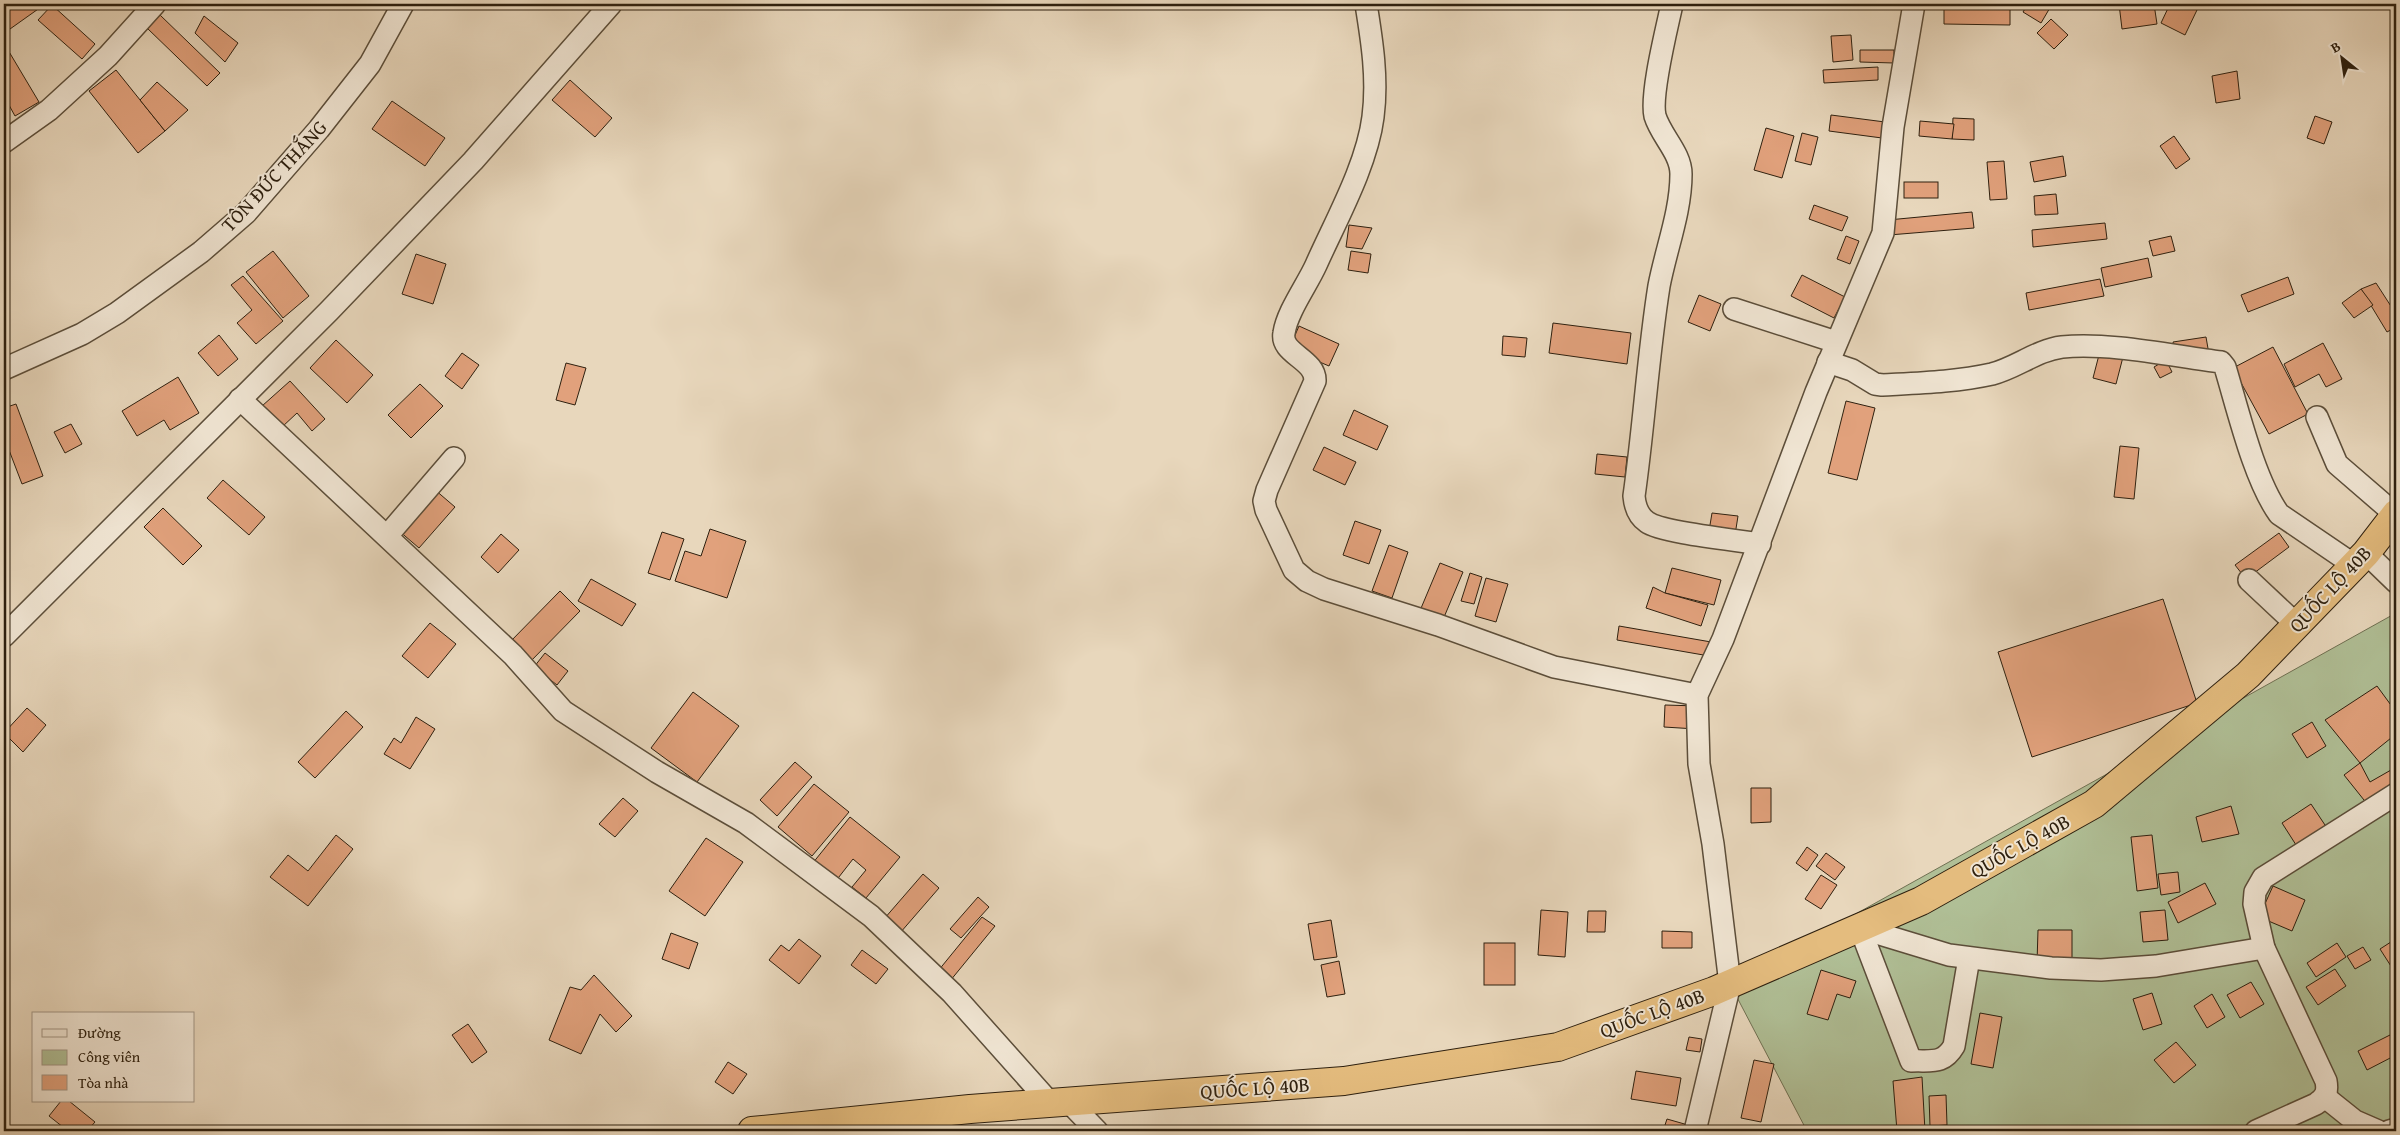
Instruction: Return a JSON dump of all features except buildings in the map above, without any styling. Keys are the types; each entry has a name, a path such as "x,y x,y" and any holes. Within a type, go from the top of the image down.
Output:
{"highway":[{"name":"QUỐC LỘ 40B","path":"752,1131 1060,1103 1344,1081 1558,1047 1730,984 1921,901 2094,804 2248,675 2360,559 2396,514"}],"street":[{"path":"4,142 50,110 108,56 156,4"},
{"name":"TÔN ĐỨC THẮNG","path":"4,369 82,334 118,313 201,252 246,213 319,129 370,64 403,4"},
{"path":"4,636 329,311 473,161 611,4"},
{"path":"1366,4 1374,68 1373,118 1358,170 1308,282 1287,322 1283,335 1285,343 1310,366 1315,374 1315,380 1267,490 1264,501 1266,510 1294,570 1307,581 1324,589 1438,625 1554,666 1697,695"},
{"path":"1672,4 1657,83 1654,110 1660,129 1679,164 1681,174 1677,205 1660,285 1634,496 1635,506 1638,514 1652,526 1760,544"},
{"path":"1696,1131 1730,984 1713,844 1699,764 1697,695 1723,639 1828,362 1883,233 1893,127 1914,4"},
{"path":"1734,309 1836,342"},
{"path":"1828,362 1882,385 1933,382 1993,373 2045,351 2064,347 2097,346 2221,362 2225,367 2250,449 2271,504 2285,519 2360,559 2396,582"},
{"path":"240,399 513,655 563,711 657,772 746,823 871,916 952,993 1060,1103 1097,1131"},
{"path":"2317,417 2337,464 2396,514"},
{"path":"387,536 454,458"},
{"path":"2248,580 2297,625"},
{"path":"2256,1131 2299,1113 2324,1098 2328,1090 2326,1081 2264,948 2254,904 2255,892 2263,878 2396,794"},
{"path":"1860,928 1911,1061 1939,1060 1948,1056 1954,1046 1969,958"},
{"path":"1860,928 1914,946 1969,958 2051,968 2101,970 2156,966 2264,948"},
{"path":"2324,1098 2355,1121 2378,1131"},
{"path":"2389,1131 2396,1129"}],"green space":[{"path":"2396,613 2396,1131 1807,1131 1730,984"}]}
